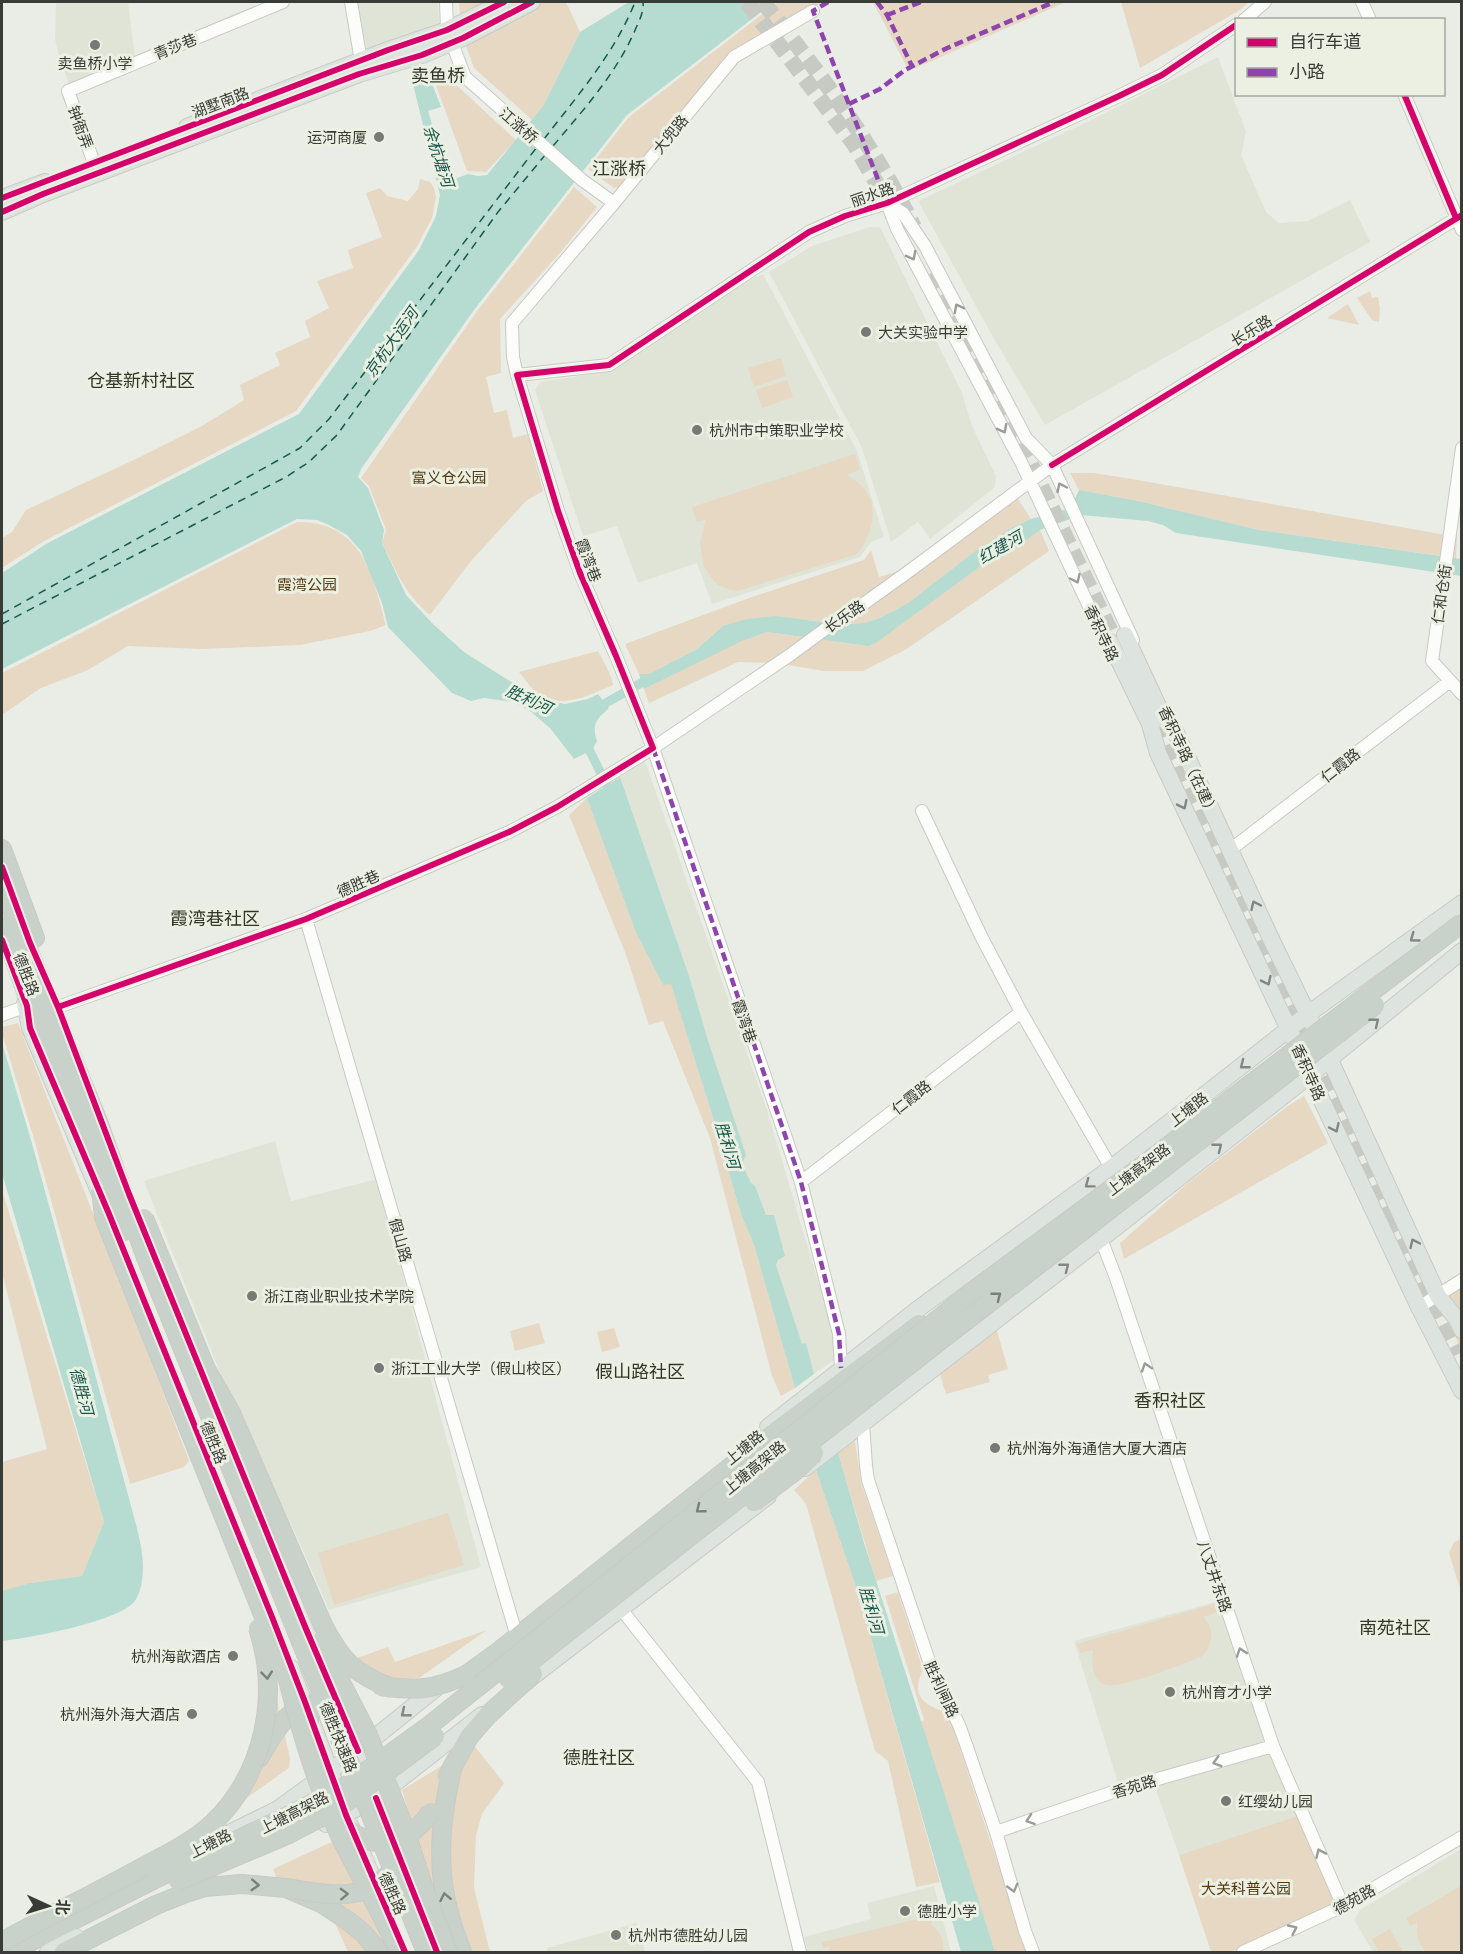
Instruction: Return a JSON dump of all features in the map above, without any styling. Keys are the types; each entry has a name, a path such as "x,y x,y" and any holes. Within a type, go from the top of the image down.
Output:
{"highway":[{"path":"2,849 45,967 58,1016"},
{"name":"德胜快速路","path":"2,885 58,1016 145,1255 426,1953"},
{"name":"上塘高架路","path":"10,1953 157,1878 343,1788 430,1725 972,1292 1190,1130 1461,923"},
{"name":"德胜快速路","path":"2,925 27,1002 99,1169 414,1953"},
{"name":"上塘高架路","path":"37,1953 165,1886 289,1834 337,1809 412,1754 974,1314 1461,938"},
{"path":"2,949 27,1002"},
{"path":"99,1124 129,1184 333,1667 368,1735 405,1830 448,1953"},
{"path":"99,1169 104,1217 286,1672 308,1754 345,1829 361,1839 379,1842 401,1839 416,1830 431,1812 469,1737 488,1715 523,1682 623,1602 795,1471 841,1428 927,1359 974,1314"},
{"path":"308,1754 308,1721 311,1711 315,1703 327,1692 344,1684 416,1690 444,1685 466,1675 768,1437 918,1324 972,1292"},
{"path":"164,1366 192,1461 254,1618 265,1658 268,1685 267,1713 261,1740 247,1776"},
{"path":"206,1369 231,1413 334,1647 363,1676 392,1688"},
{"path":"2,1942 101,1890 212,1824 223,1812 278,1726 289,1714 310,1702 323,1701 342,1706 354,1716 368,1735"},
{"path":"453,1765 445,1797 440,1854 449,1917 462,1953"},
{"path":"339,1816 352,1860 382,1914 399,1953"},
{"path":"64,1953 156,1905 206,1887 242,1884 350,1895 367,1891 390,1875 399,1863 404,1848 405,1830"},
{"path":"286,1888 336,1912 364,1934 379,1953"}],"main road":[{"path":"449,36 504,2"},
{"path":"449,36 463,38 532,2"},
{"name":"湖墅南路","path":"2,198 361,61 449,36"},
{"name":"湖墅南路","path":"2,212 43,194 358,74 422,55 449,36"},
{"path":"1158,753 1150,724 1118,638 1164,719 1176,733"},
{"name":"香积寺路（在建）","path":"1176,733 1308,1014"},
{"name":"香积寺路","path":"1158,753 1419,1307 1461,1391"},
{"name":"德胜路","path":"2,867 133,1205 293,1598 358,1751 436,1953"},
{"name":"上塘路","path":"2,1950 278,1809 331,1771 445,1681 515,1630 841,1368 1111,1168 1308,1014 1461,903"},
{"name":"德胜路","path":"2,940 27,1002 30,1028 166,1355 331,1771 339,1816 405,1953"},
{"name":"上塘路","path":"48,1953 75,1938 376,1798 1101,1239 1310,1075 1461,951"},
{"name":"香积寺路","path":"1308,1014 1438,1296 1457,1319 1461,1330"},
{"path":"66,1901 106,1895"}],"street":[{"name":"青莎巷","path":"68,91 283,2"},
{"path":"351,2 361,61"},
{"name":"江涨桥","path":"446,2 449,36 465,77 582,180 614,203"},
{"path":"1246,18 1265,2"},
{"path":"1362,2 1369,18"},
{"name":"大兜路","path":"517,375 513,357 512,323 734,57 813,11"},
{"name":"丽水路","path":"517,375 609,365 809,232 845,216 887,203 1079,116 1162,75 1235,26"},
{"name":"钟衙弄","path":"68,91 94,163"},
{"path":"1405,96 1459,217 1461,230"},
{"path":"887,203 903,213 925,246 1026,438 1052,465"},
{"name":"香积寺路","path":"887,203 897,229 1030,482 1158,753"},
{"name":"长乐路","path":"652,748 855,610 1052,465 1459,217"},
{"name":"霞湾巷","path":"517,375 569,542 646,731 801,1182 839,1334 841,1368"},
{"name":"仁和仓街","path":"1461,448 1432,661 1461,694"},
{"name":"香积寺路（在建）","path":"1052,465 1176,733"},
{"name":"仁霞路","path":"1230,850 1449,681"},
{"name":"德胜巷","path":"58,1016 195,960 306,919 508,832 565,801 652,748"},
{"path":"922,811 981,936 1021,1012 1111,1168"},
{"name":"假山路","path":"306,919 515,1630"},
{"path":"2,1015 27,1002 58,1016"},
{"name":"仁霞路","path":"801,1182 1021,1012"},
{"name":"八丈井东路","path":"1101,1239 1273,1746 1343,1906"},
{"path":"1419,1307 1461,1280"},
{"name":"胜利闸路","path":"863,1423 868,1480 931,1667 959,1725 996,1832 1033,1953"},
{"path":"621,1609 758,1782 800,1953"},
{"name":"香苑路","path":"996,1832 1116,1791 1273,1746"},
{"name":"德苑路","path":"1243,1953 1343,1906 1461,1837"}],"shaded area":[{"name":"卖鱼桥小学","path":"56,2 128,2 135,58 69,84 55,39"},
{"path":"356,2 438,2 439,23 367,49"},
{"path":"1218,57 1246,132 1241,155 1266,212 1279,223 1308,221 1350,200 1370,242 1045,425 993,337 918,201 1085,123"},
{"name":"大关实验中学","path":"870,227 880,227 962,393 972,426 996,476 995,487 930,539 918,522 891,542 862,448 769,272 812,246"},
{"name":"杭州市中策职业学校","path":"763,274 857,451 884,537 871,542 860,557 712,604 697,563 638,583 617,526 583,536 535,390 540,382 606,372 729,289"},
{"path":"645,761 767,1110 836,1342 835,1359 814,1374 806,1344 802,1345 776,1265 778,1260 766,1215 742,1164 689,976 620,777"},
{"path":"275,1141 291,1201 377,1179 481,1567 329,1610 223,1380 144,1181"},
{"name":"杭州育才小学","path":"1219,1601 1267,1743 1119,1786 1074,1641"},
{"name":"红缨幼儿园","path":"1271,1752 1297,1816 1179,1855 1155,1787"},
{"path":"1461,1849 1461,1952 1373,1952 1354,1920 1360,1910"},
{"name":"德胜小学","path":"934,1886 951,1952 808,1952 804,1937 871,1919 867,1903"},
{"name":"杭州市德胜幼儿园","path":"637,1923 645,1952 548,1952 547,1948"}],"green space":[{"path":"459,2 493,2 460,16"},
{"path":"532,2 566,2 580,32 543,106 532,120 474,68 463,38"},
{"path":"778,2 822,2 712,78 619,187 614,188 588,169 629,117"},
{"path":"873,2 1066,2 909,71"},
{"path":"1121,2 1249,2 1240,10 1140,68"},
{"path":"442,67 453,82 516,140 486,172 467,171 431,71"},
{"path":"420,179 430,182 436,197 432,218 416,248 296,411 44,541 2,568 2,538 12,532 26,510 202,426 244,400 240,385 280,365 275,353 310,337 305,321 329,308 317,281 353,268 348,250 382,237 366,193 380,188 387,196 408,201 418,189"},
{"name":"富义仓公园","path":"574,187 597,207 560,253 500,319 501,373 486,377 494,413 507,410 513,438 528,434 543,491 526,501 470,562 430,615 407,590 392,563 382,543 386,530 369,486 361,478 475,314"},
{"path":"1370,291 1372,298 1378,297 1379,322 1372,320 1357,298"},
{"path":"1348,304 1359,325 1327,318"},
{"path":"781,358 786,376 754,387 748,368"},
{"path":"787,380 793,397 762,408 756,390"},
{"path":"855,454 860,469 848,475 866,491 873,515 866,540 857,554 738,591 718,585 703,564 700,543 706,519 697,522 692,507"},
{"path":"1070,473 1093,473 1132,479 1457,537 1456,558 1259,530 1138,501 1079,490"},
{"path":"1012,490 1031,519 1011,528 974,552 908,603 882,617 855,624 809,620 723,626 697,649 649,674 639,674 625,644 749,598 864,560 871,550 879,577 915,566"},
{"name":"霞湾公园","path":"297,522 319,524 336,531 350,541 361,554 369,570 386,625 370,631 300,645 202,649 128,646 88,670 41,688 2,715 2,673"},
{"path":"1040,530 1049,551 905,650 863,671 824,671 776,663 738,662 649,703 644,689 744,639 767,632 868,646 978,568 1006,555"},
{"path":"598,651 609,671 613,685 578,698 560,701 543,697 519,672"},
{"path":"587,798 636,933 663,985 671,983 741,1214 754,1245 795,1388 781,1396 772,1376 710,1138 663,1021 649,1025 625,952 569,815"},
{"path":"18,1023 189,1461 184,1467 130,1484 34,1139 2,1033 2,1027"},
{"path":"1304,1096 1328,1143 1124,1259 1120,1243 1189,1182"},
{"path":"2,1190 104,1522 82,1576 30,1583 2,1592 2,1462 47,1449 2,1272"},
{"path":"1461,1280 1461,1350 1438,1296"},
{"path":"539,1323 545,1343 515,1351 510,1331"},
{"path":"614,1328 620,1347 602,1352 597,1332"},
{"path":"993,1329 997,1331 1008,1369 988,1375 990,1382 946,1394 940,1374"},
{"path":"855,1441 861,1483 893,1576 876,1581 838,1452"},
{"path":"816,1470 858,1593 940,1882 916,1887 888,1761 875,1751 806,1504 794,1490"},
{"path":"448,1513 464,1565 334,1605 318,1553"},
{"path":"1461,1539 1461,1592 1449,1553 1454,1542"},
{"path":"898,1592 923,1670 919,1679 919,1693 926,1703 948,1713 1027,1952 995,1952 920,1722 924,1720 885,1596"},
{"path":"1214,1604 1217,1612 1203,1617 1211,1631 1211,1637 1208,1648 1201,1657 1135,1681 1103,1684 1094,1673 1093,1650 1080,1653 1077,1644"},
{"path":"487,1630 419,1678 396,1679 374,1674 362,1668 357,1658 388,1647 395,1662"},
{"path":"276,1696 290,1758 289,1768 241,1802 259,1774 269,1752"},
{"path":"472,1743 504,1783 482,1814 476,1835 474,1888 490,1952 458,1952 424,1867 402,1790 443,1765"},
{"name":"大关科普公园","path":"1297,1816 1335,1904 1230,1952 1211,1952 1179,1855"},
{"path":"336,1840 392,1952 348,1952 319,1888 278,1881 273,1869"},
{"path":"1461,1886 1461,1952 1426,1952 1418,1939 1417,1923 1410,1926 1406,1918"},
{"path":"930,1916 932,1923 930,1924 942,1940 943,1952 828,1952 830,1947 823,1948 822,1942"},
{"path":"1390,1929 1403,1952 1379,1952 1372,1939"}],"water":[{"path":"629,2 774,2 627,115 474,310 361,469 358,477 368,488 384,530 382,543 406,595 433,624 464,652 534,698 565,704 588,699 598,694 609,708 596,722 597,741 592,750 574,759 550,728 530,711 513,702 484,698 471,701 452,693 388,627 382,603 361,551 347,535 317,520 297,519 2,669 2,573 46,544 299,414 419,250 436,216 440,195 413,84 424,77 431,81 441,107 428,111 449,181 468,174 487,175 543,106 580,32"},
{"path":"1079,490 1138,501 1259,530 1461,559 1461,576 1176,533 1163,525 1148,521 1081,515 1040,530 1006,555 978,568 877,642 868,646 767,632 744,640 644,689 639,674 649,674 697,649 723,626 747,619 776,616 838,624 868,622 882,617 908,603 974,552 1011,528 1031,519 1071,508"},
{"path":"620,777 689,976 746,1155 742,1164 751,1183 755,1186 766,1215 774,1215 785,1256 778,1260 776,1265 802,1344 806,1343 814,1374 795,1388 754,1245 741,1214 671,984 663,985 636,933 587,798"},
{"name":"德胜河","path":"2,1043 31,1140 130,1502 140,1540 143,1570 137,1598 125,1609 72,1628 2,1641 2,1591 30,1583 82,1576 104,1522 2,1173"},
{"path":"838,1452 864,1543 995,1952 961,1952 858,1593 816,1470"}],"waterway":[{"name":"红建河","path":"597,708 650,678"},
{"name":"胜利河","path":"585,741 612,796"}],"ferry route":[{"path":"544,139 606,56 627,21 635,2"},
{"path":"553,146 599,90 619,60 640,18 643,2"},
{"path":"2,614 300,448 329,419 537,147"},
{"path":"2,624 286,477 309,462 337,435 498,212 546,154"}],"tunnel":[{"path":"747,2 854,144 895,215"},
{"path":"763,2 864,139 914,227"},
{"path":"928,275 1023,448 1122,655"},
{"path":"1155,724 1300,1035"},
{"path":"1317,1053 1396,1223"},
{"path":"1386,1219 1456,1355"}],"marked path":[{"path":"828,2 813,11 887,203"},
{"path":"877,2 887,15 912,66"},
{"path":"887,15 921,2"},
{"path":"849,104 880,89 905,70 945,49 1054,2"},
{"path":"653,748 801,1182 839,1334 841,1368"}],"cycle path":[{"path":"2,198 388,50 447,30 504,2"},
{"path":"2,212 43,194 359,74 422,55 463,38 532,2"},
{"path":"58,1007 306,919 509,832 557,807 653,748 580,573 558,511 517,375 609,365 809,232 845,216 887,203 1119,96 1162,75 1235,26"},
{"path":"1405,96 1456,218"},
{"path":"1052,465 1462,215"},
{"path":"2,867 129,1194 358,1751"},
{"path":"2,940 27,1006 30,1028 109,1214 272,1617 346,1815 405,1952"},
{"path":"376,1798 437,1952"}],"place":[{"name":"卖鱼桥小学","path":"95,45"},
{"name":"运河商厦","path":"379,137"},
{"name":"大关实验中学","path":"866,332"},
{"name":"杭州市中策职业学校","path":"697,430"},
{"name":"浙江商业职业技术学院","path":"252,1296"},
{"name":"浙江工业大学（假山校区）","path":"379,1368"},
{"name":"杭州海外海通信大厦大酒店","path":"995,1448"},
{"name":"杭州海歆酒店","path":"233,1656"},
{"name":"杭州育才小学","path":"1170,1692"},
{"name":"杭州海外海大酒店","path":"192,1714"},
{"name":"红缨幼儿园","path":"1226,1801"},
{"name":"德胜小学","path":"905,1911"},
{"name":"杭州市德胜幼儿园","path":"616,1935"}],"district":[{"name":"卖鱼桥","path":"438,75"},
{"name":"江涨桥","path":"619,168"},
{"name":"仓基新村社区","path":"141,380"},
{"name":"霞湾巷社区","path":"215,918"},
{"name":"假山路社区","path":"640,1371"},
{"name":"香积社区","path":"1170,1400"},
{"name":"南苑社区","path":"1395,1627"},
{"name":"德胜社区","path":"599,1757"}],"water label":[{"name":"余杭塘河","path":"439,156"},
{"name":"京杭大运河","path":"391,342"}]}
